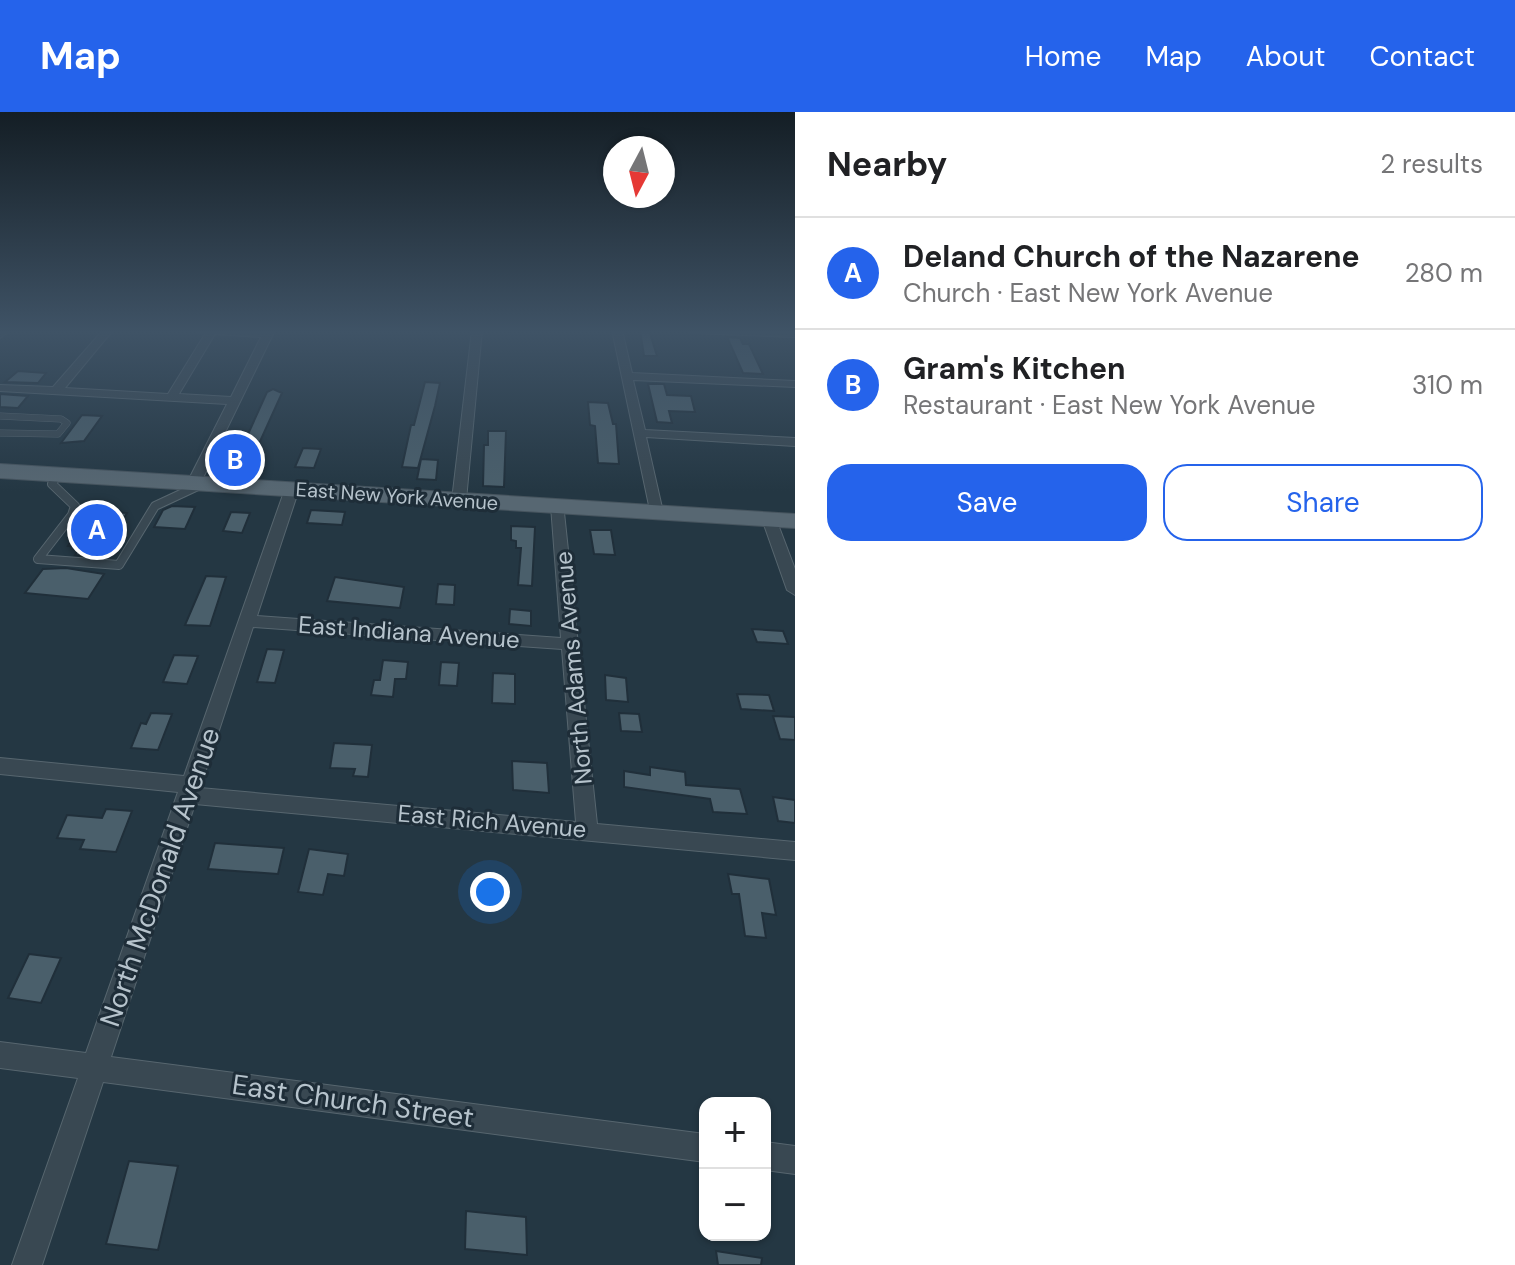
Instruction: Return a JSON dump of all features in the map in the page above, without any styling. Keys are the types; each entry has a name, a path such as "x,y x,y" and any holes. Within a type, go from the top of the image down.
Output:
{"main road":[{"name":"East New York Avenue","path":"0,471 795,521"}],"street":[{"path":"56,391 62,384"},
{"path":"171,398 180,384"},
{"path":"198,483 242,384"},
{"path":"459,500 471,384"},
{"path":"629,384 656,512"},
{"path":"0,388 233,401"},
{"path":"639,433 795,442"},
{"name":"North McDonald Avenue","path":"27,1265 292,489"},
{"name":"North Adams Avenue","path":"558,506 587,830"},
{"path":"769,519 795,590"},
{"name":"East Indiana Avenue","path":"248,621 571,644"},
{"name":"East Rich Avenue","path":"0,766 189,790 795,851"},
{"name":"East Church Street","path":"0,1055 699,1147"},
{"path":"771,1157 795,1160"}],"lane":[{"path":"0,416 61,419 67,423 58,434 45,436 0,433"},
{"path":"57,474 52,484 75,506 72,515 38,559 119,565 155,506 198,483"}],"building":[{"path":"425,384 440,384 418,468 402,467 411,425 414,425"},
{"path":"648,384 664,384 667,395 691,396 695,412 669,411 672,423 657,422"},
{"path":"273,389 282,393 253,457 247,466 227,464 233,451 240,452 267,392"},
{"path":"0,394 28,396 18,408 0,407"},
{"path":"588,402 608,403 613,424 616,424 619,464 598,463 595,426 590,425"},
{"path":"82,415 102,416 84,441 61,443"},
{"path":"488,431 506,431 504,487 483,486 484,445 488,445"},
{"path":"303,448 321,449 314,468 295,467"},
{"path":"421,459 438,460 436,480 417,479"},
{"path":"172,506 195,507 185,529 154,527 163,510"},
{"path":"91,510 127,513 105,549 95,548 90,556 75,555 80,547 68,546"},
{"path":"311,510 345,512 342,525 307,523"},
{"path":"231,512 250,513 242,533 223,531"},
{"path":"511,526 535,527 532,586 518,585 521,548 516,548 516,541 511,540"},
{"path":"590,530 611,530 615,555 594,554"},
{"path":"66,568 104,574 88,599 25,593 43,569"},
{"path":"206,576 226,577 210,626 185,625"},
{"path":"335,577 404,587 400,608 327,601"},
{"path":"438,584 455,585 454,605 436,604"},
{"path":"510,609 531,611 531,626 509,624"},
{"path":"752,629 783,631 788,644 757,642"},
{"path":"267,649 284,650 275,683 257,682"},
{"path":"174,655 198,656 187,684 163,682"},
{"path":"383,660 408,662 406,679 395,679 393,697 371,695 374,680 380,680"},
{"path":"441,662 459,663 457,686 439,685"},
{"path":"493,673 515,674 515,704 492,703"},
{"path":"605,675 626,678 628,702 606,700"},
{"path":"737,694 769,695 774,711 741,709"},
{"path":"151,713 172,714 158,750 131,748 141,723 146,724"},
{"path":"619,713 639,714 642,732 621,731"},
{"path":"773,716 795,717 795,740 780,739"},
{"path":"334,743 372,745 368,777 353,776 355,769 330,768"},
{"path":"512,761 547,763 549,793 513,790"},
{"path":"650,767 685,772 686,785 740,789 747,814 713,812 710,799 624,787 624,771 650,775"},
{"path":"773,797 795,800 795,823 778,821"},
{"path":"106,809 132,811 116,852 80,849 84,840 57,838 67,815 102,818"},
{"path":"215,843 284,848 278,874 208,869"},
{"path":"309,849 348,854 344,876 328,874 323,895 298,892"},
{"path":"728,874 769,879 776,915 762,913 766,938 745,936 739,894 732,894"},
{"path":"29,954 61,958 41,1003 8,998"},
{"path":"129,1161 178,1166 158,1250 106,1244"},
{"path":"466,1211 526,1217 527,1255 465,1249"},
{"path":"716,1251 762,1258 761,1265 718,1265"}],"place":[{"name":"Gram's Kitchen","path":"235,460"},
{"name":"Deland Church of the Nazarene","path":"97,530"}]}
